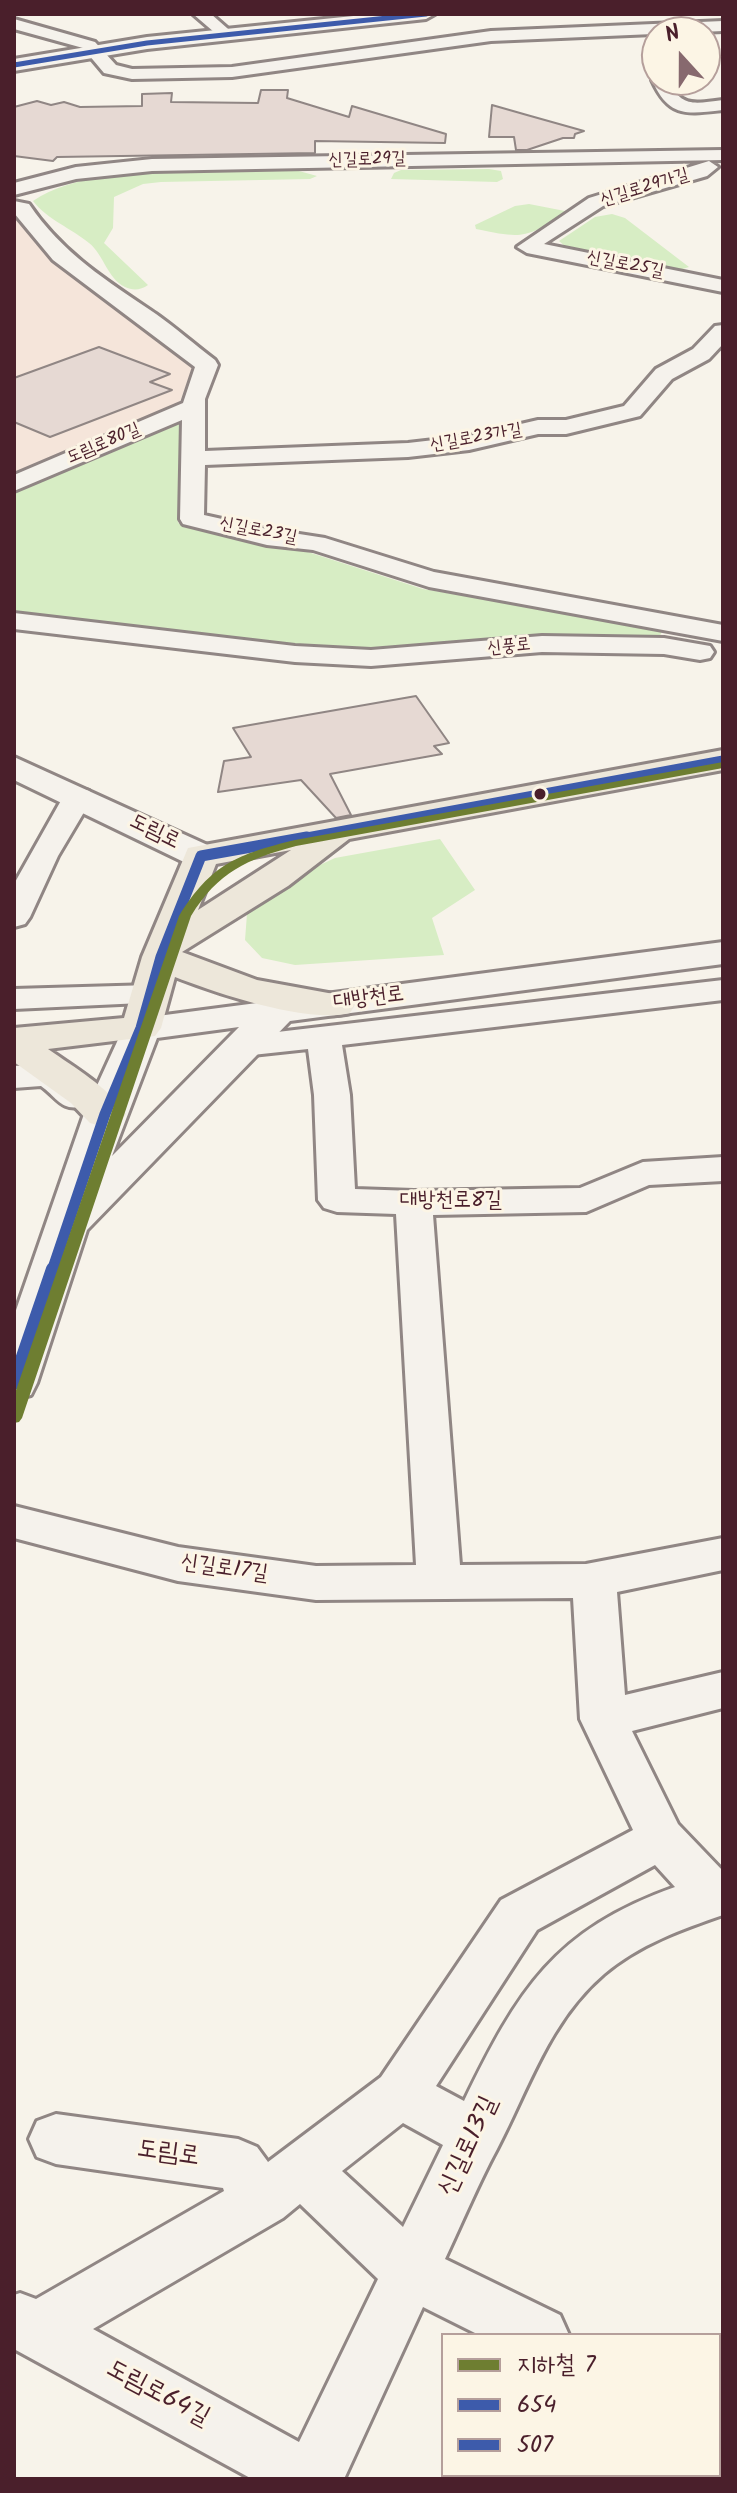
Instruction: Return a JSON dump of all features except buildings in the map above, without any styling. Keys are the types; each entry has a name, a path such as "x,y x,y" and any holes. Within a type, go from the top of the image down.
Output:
{"main road":[{"path":"14,65 95,50 426,14"},
{"path":"14,46 53,56"},
{"path":"201,856 723,760"},
{"name":"도림로","path":"14,767 201,856 102,1124 14,1383"},
{"path":"330,1020 271,996 232,987 164,951 349,827"},
{"name":"대방천로","path":"14,1041 146,1011 276,1012 330,1020 723,953"},
{"path":"67,1228 276,1012"},
{"path":"14,1041 85,1094 102,1124"}],"street":[{"path":"14,22 47,14"},
{"path":"201,14 227,35"},
{"path":"470,21 491,36"},
{"path":"14,22 73,39 95,50 110,69 126,73 232,72 491,36 641,51"},
{"path":"666,96 678,107 723,105"},
{"name":"신길로29길","path":"14,189 76,173 152,165 721,155"},
{"name":"신길로29가길","path":"527,247 596,202 700,172 716,163 721,155"},
{"name":"신길로23길","path":"14,207 22,208 29,225 102,290 148,318 207,365 194,406 192,519 267,537 316,543 429,579 723,633"},
{"name":"신길로25길","path":"527,247 723,286"},
{"name":"신길로23가길","path":"195,458 408,450 469,443 538,427 566,427 632,411 664,374 701,354 723,331"},
{"name":"도림로80길","path":"14,484 194,406"},
{"name":"신풍로","path":"14,621 295,654 371,658 542,644 664,646 723,655"},
{"path":"14,917 43,856 78,797"},
{"path":"243,1046 330,1020 723,990"},
{"path":"14,999 146,1011"},
{"name":"대방천로8길","path":"330,1020 337,1200 414,1203 586,1200 643,1174 723,1169"},
{"path":"14,1077 49,1075 59,1079 102,1124"},
{"path":"414,1203 439,1582"},
{"name":"신길로17길","path":"14,1522 178,1564 316,1583 594,1579 723,1554"},
{"name":"신길로13길","path":"594,1579 603,1719 661,1838 719,1894"},
{"path":"603,1719 723,1690"},
{"path":"25,2324 282,2184 400,2094 519,1915 661,1838"},
{"name":"신길로13길","path":"313,2479 511,2059 551,1995 603,1943 685,1903 719,1894"},
{"path":"400,2094 476,2135"},
{"name":"도림로","path":"56,2139 238,2165 282,2184 411,2272 536,2333"},
{"name":"도림로64길","path":"25,2324 272,2457 294,2479"}],"shaded area":[{"path":"14,216 96,294 193,366 179,404 14,476"}],"green space":[{"path":"401,170 501,171 503,179 497,182 391,179 394,173"},
{"path":"299,171 317,176 310,179 161,182 143,184 114,197 113,228 104,243 148,285 137,289 119,283 89,243 33,201 58,188 124,173"},
{"path":"529,204 567,214 523,234 476,229 475,225 515,206"},
{"path":"612,214 625,218 689,267 673,272 566,247 559,241 595,217"},
{"path":"180,420 195,458 178,523 308,552 423,589 663,629 659,638 379,651 219,640 14,612 14,493"},
{"path":"440,839 475,890 432,918 444,955 295,965 262,958 245,940 247,914 281,883 335,858"}],"metro line":[{"name":"7","path":"14,1418 185,916 206,885 244,859 295,843 723,765"}],"transit line":[{"name":"507","path":"14,65 147,43 426,14"},
{"name":"654","path":"14,1383 105,1114 141,1028 161,957 201,856 723,760"}]}
